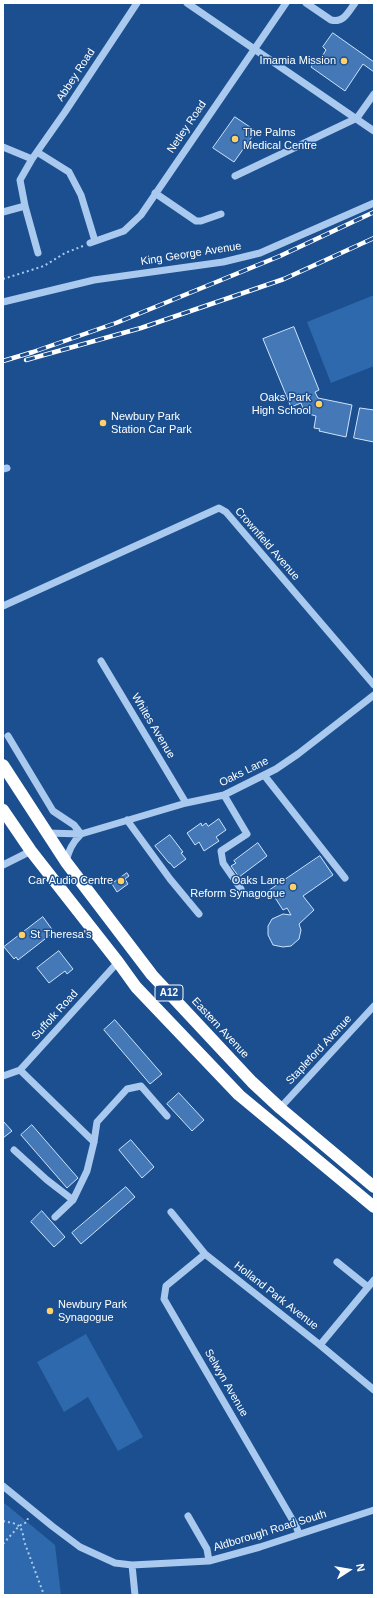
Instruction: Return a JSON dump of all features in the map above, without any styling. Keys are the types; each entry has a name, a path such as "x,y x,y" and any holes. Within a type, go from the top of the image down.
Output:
{"highway":[{"name":"Eastern Avenue","path":"3,766 66,862 152,975 252,1082 280,1108 374,1187"},
{"name":"A12","path":"3,810 31,851 136,987 239,1095 374,1207"}],"street":[{"name":"Abbey Road","path":"38,253 25,206 20,180 32,159 137,3"},
{"path":"187,3 374,131"},
{"name":"Netley Road","path":"92,242 124,232 141,215 286,3"},
{"path":"306,3 334,21 343,18 355,3"},
{"path":"235,176 356,118 374,94"},
{"path":"3,147 32,159"},
{"path":"37,152 69,172 81,195 92,242"},
{"path":"155,193 196,221 201,221 221,214"},
{"name":"King George Avenue","path":"3,302 94,280 223,262 260,253 374,203"},
{"path":"3,212 25,206"},
{"name":"Crownfield Avenue","path":"3,606 219,508 226,512 374,685"},
{"name":"Whites Avenue","path":"101,661 186,803"},
{"name":"Oaks Lane","path":"47,833 81,834 186,803 224,795 264,775 298,754 374,695"},
{"path":"8,736 53,811 74,825 81,834 73,842 66,862"},
{"path":"264,775 345,878"},
{"path":"224,795 246,834 221,851 223,863 241,889"},
{"path":"127,820 170,879 199,914"},
{"path":"3,865 31,851"},
{"name":"Suffolk Road","path":"3,1076 20,1070 118,962"},
{"name":"Stapleford Avenue","path":"280,1108 374,1006"},
{"path":"20,1070 94,1142"},
{"path":"55,1218 73,1200 87,1171 97,1122 127,1088 141,1086 167,1116"},
{"path":"14,1150 47,1180 73,1200"},
{"name":"Holland Park Avenue","path":"171,1212 205,1254 320,1345 374,1390"},
{"name":"Selwyn Avenue","path":"205,1254 166,1286 164,1299 296,1526 299,1534"},
{"path":"320,1345 371,1285 337,1262"},
{"name":"Aldborough Road South","path":"3,1486 80,1547 115,1563 132,1565 209,1561 374,1510"},
{"path":"188,1516 207,1549 209,1561"},
{"path":"132,1565 135,1595"}],"path":[{"path":"3,279 44,266 65,253 92,242"},
{"path":"3,1544 19,1526 27,1522 32,1510"},
{"path":"3,1520 19,1526 23,1531 24,1541 44,1595"}],"shaded area":[{"path":"374,295 374,366 331,383 307,322"},
{"path":"86,1334 143,1437 118,1451 88,1397 64,1412 37,1362"},
{"path":"3,1502 55,1545 61,1595 3,1595"}],"building":[{"name":"Imamia Mission","path":"333,33 374,62 374,72 363,64 345,91 311,67 316,59 319,61 326,50 323,47"},
{"name":"The Palms Medical Centre","path":"235,117 256,131 234,162 213,148"},
{"path":"294,327 319,390 315,392 318,398 352,405 346,437 319,431 320,429 314,428 316,416 305,413 301,403 291,407 263,339"},
{"path":"360,408 374,410 374,442 354,438"},
{"path":"219,819 226,830 216,837 219,841 204,851 199,842 195,845 187,833 201,823 202,826 206,823 208,826"},
{"path":"170,835 183,852 181,853 186,859 174,868 155,846"},
{"path":"258,843 267,856 239,877 231,866 236,863 234,861"},
{"path":"320,856 333,875 303,896 314,910 299,924 301,930 299,939 291,946 283,947 273,945 268,935 268,926 272,919 283,914 291,915 287,908 283,910 270,890"},
{"name":"Car Audio Centre","path":"127,873 129,876 125,879 128,884 117,892 112,884"},
{"path":"43,917 54,932 18,960 16,957 14,959 4,947"},
{"path":"59,951 73,969 67,974 65,971 49,983 37,968"},
{"path":"115,1020 162,1074 150,1084 104,1030"},
{"path":"179,1093 204,1120 192,1131 167,1104"},
{"path":"3,1121 12,1131 3,1138"},
{"path":"32,1125 78,1178 67,1188 21,1135"},
{"path":"131,1140 154,1167 142,1178 119,1150"},
{"path":"126,1187 135,1197 81,1244 72,1233"},
{"path":"42,1211 65,1237 54,1247 31,1222"}],"railway":[{"path":"3,361 116,323 280,256 374,212"},
{"path":"26,360 141,328 284,279 374,238"}],"place":[{"name":"Imamia Mission","path":"344,61"},
{"name":"The Palms Medical Centre","path":"235,139"},
{"name":"Oaks Park High School","path":"319,404"},
{"name":"Newbury Park Station Car Park","path":"103,423"},
{"name":"Car Audio Centre","path":"121,881"},
{"name":"Oaks Lane Reform Synagogue","path":"293,887"},
{"name":"St Theresa's","path":"22,935"},
{"name":"Newbury Park Synagogue","path":"50,1311"}]}
